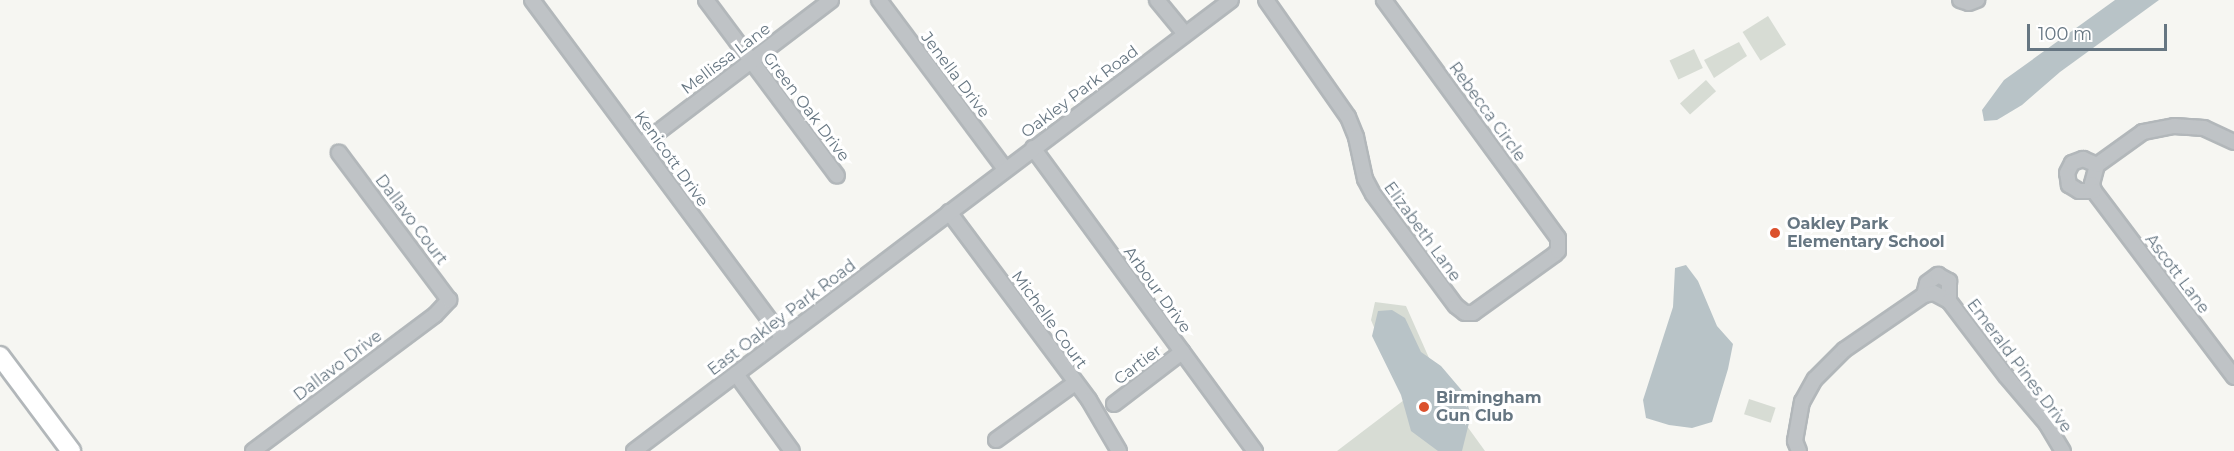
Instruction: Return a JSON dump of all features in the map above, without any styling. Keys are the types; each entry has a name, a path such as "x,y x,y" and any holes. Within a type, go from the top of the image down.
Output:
{"main road":[{"path":"0,356 71,451"}],"street":[{"name":"Kenicott Drive","path":"532,0 783,338"},
{"name":"Green Oak Drive","path":"706,0 837,176"},
{"name":"Mellissa Lane","path":"641,145 831,0"},
{"name":"Jenella Drive","path":"879,0 1005,169"},
{"path":"1157,0 1185,34"},
{"name":"Oakley Park Road","path":"949,212 1231,0"},
{"name":"Elizabeth Lane","path":"1266,0 1348,117 1356,137 1365,179 1374,194 1460,310 1468,314 1478,309 1555,254 1559,245"},
{"name":"Rebecca Circle","path":"1384,0 1555,233 1559,245"},
{"path":"1960,0 1969,3 1977,0"},
{"path":"2097,165 2083,159 2072,163 2067,173 2069,185 2079,191 2094,191 2092,176 2097,165 2116,149 2143,132 2174,126 2204,128 2234,142"},
{"name":"Arbour Drive","path":"1034,148 1255,451"},
{"name":"Dallavo Court","path":"339,153 450,300 442,307"},
{"name":"Ascott Lane","path":"2094,191 2234,377"},
{"name":"East Oakley Park Road","path":"634,451 949,212"},
{"name":"Michelle Court","path":"949,212 1089,400 1119,451"},
{"name":"Emerald Pines Drive","path":"1799,451 1796,441 1802,402 1815,379 1844,350 1928,290 1949,301 2006,376 2046,423 2063,451"},
{"name":"Dallavo Drive","path":"253,451 442,307"},
{"name":"Cartier","path":"1114,404 1182,352"},
{"path":"735,374 792,451"},
{"path":"996,440 1075,383"}],"shaded area":[{"path":"2115,0 2159,0 2060,72 2022,105 1997,120 1984,121 1982,110 2004,80"},
{"path":"1768,16 1786,45 1761,61 1743,32"},
{"path":"1739,42 1747,56 1714,78 1704,60"},
{"path":"1694,49 1703,68 1678,79 1670,60"},
{"path":"1706,80 1716,91 1690,115 1680,103"},
{"path":"1686,265 1698,281 1717,326 1733,344 1712,422 1692,428 1669,425 1646,418 1643,400 1673,307 1675,268"},
{"name":"Birmingham Gun Club","path":"1375,302 1406,306 1433,367 1464,422 1485,451 1337,451 1404,400 1371,320"},
{"path":"1392,310 1405,318 1421,352 1441,366 1464,393 1471,415 1462,451 1438,451 1411,431 1401,395 1372,336 1378,311"},
{"path":"1749,399 1776,408 1771,423 1744,414"}],"place":[{"name":"Oakley Park Elementary School","path":"1775,233"},
{"name":"Birmingham Gun Club","path":"1424,407"}]}
